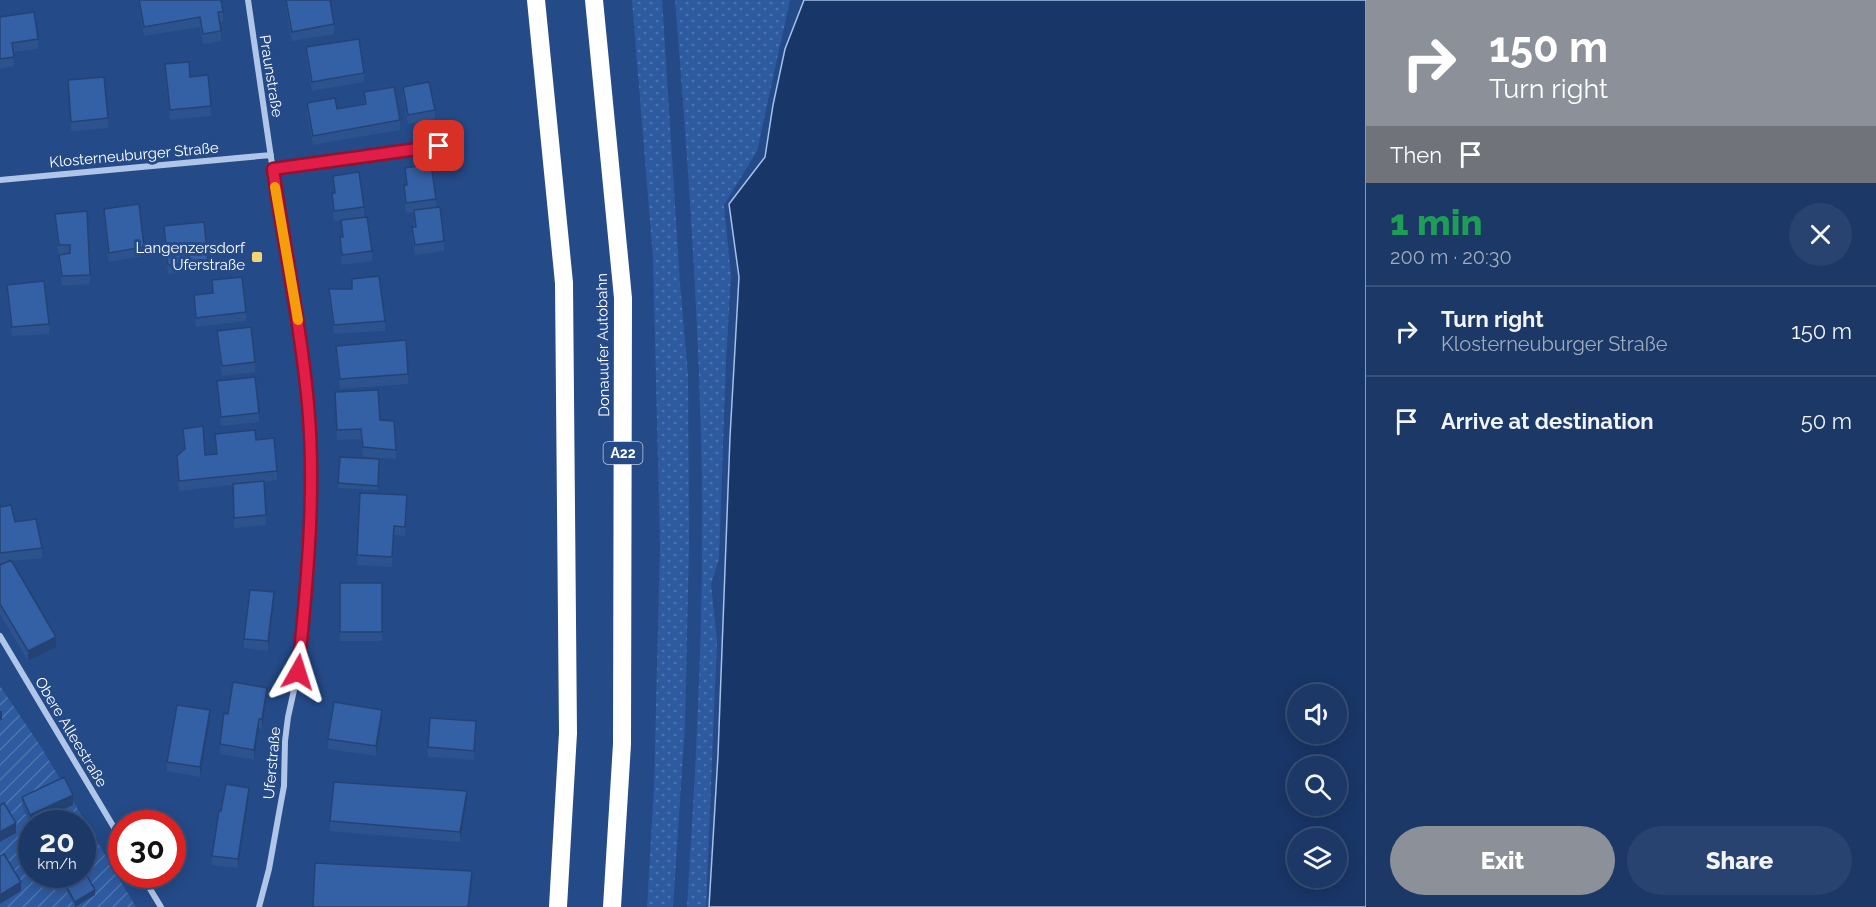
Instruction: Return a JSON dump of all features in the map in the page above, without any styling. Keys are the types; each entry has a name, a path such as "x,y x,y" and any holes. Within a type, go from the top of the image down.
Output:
{"highway":[{"path":"536,0 564,283 568,733 558,907"},
{"name":"Donauufer Autobahn","path":"594,0 623,298 622,744 612,907"}],"street":[{"name":"Praunstraße","path":"248,0 271,155"},
{"path":"273,169 439,146"},
{"name":"Uferstraße","path":"259,907 269,869 284,786 286,733 298,672 305,600 310,491 309,406 303,351 285,253 271,155"},
{"name":"Klosterneuburger Straße","path":"0,180 271,155"},
{"name":"Obere Alleestraße","path":"0,636 108,817"},
{"path":"149,888 161,907"}],"shaded area":[{"path":"632,0 662,0 688,375 689,546 685,724 673,907 647,907 654,789 660,545 653,258"},
{"path":"675,0 790,0 757,151 724,205 731,276 719,559 711,584 717,641 706,907 687,907 701,639 702,478 692,239"},
{"path":"804,0 1366,0 1366,907 709,907 739,277 729,204 765,157 785,49"},
{"path":"0,686 41,747 78,810 18,810 18,888 96,888 96,840 108,860 108,888 125,888 136,907 0,907"}],"building":[{"path":"139,0 221,0 223,12 218,12 221,31 203,34 200,17 144,27"},
{"path":"286,0 330,0 334,24 292,32"},
{"path":"34,12 38,39 12,43 14,57 0,59 0,17"},
{"path":"359,39 364,73 312,82 306,47"},
{"path":"189,62 190,77 208,75 211,106 170,110 165,64"},
{"path":"104,77 108,118 71,122 68,80"},
{"path":"429,82 435,110 408,115 403,87"},
{"path":"394,87 400,120 313,136 307,103 335,98 337,109 366,104 364,92"},
{"path":"431,164 436,199 406,203 405,168"},
{"path":"359,172 364,207 334,211 333,176"},
{"path":"139,204 144,247 109,253 104,209"},
{"path":"440,207 444,241 415,245 412,227 416,227 414,210"},
{"path":"87,211 90,275 62,276 59,255 70,253 70,245 59,245 55,214"},
{"path":"367,217 372,251 342,255 341,220"},
{"path":"204,222 208,260 168,265 164,226"},
{"path":"379,276 385,321 334,325 329,289 352,289 352,279"},
{"path":"242,277 246,312 196,318 194,295 213,293 212,280"},
{"path":"44,281 49,324 12,327 7,285"},
{"path":"251,327 255,362 222,366 217,331"},
{"path":"406,340 408,374 340,379 336,346"},
{"path":"255,377 259,413 221,417 217,381"},
{"path":"378,390 380,420 394,421 396,450 363,447 361,429 337,430 335,392"},
{"path":"203,426 205,455 217,454 215,434 255,430 256,440 274,438 277,471 179,481 177,456 185,449 183,429"},
{"path":"340,457 379,459 378,486 338,483"},
{"path":"264,481 266,515 234,518 233,484"},
{"path":"360,493 407,495 405,527 394,526 392,557 357,555"},
{"path":"11,505 15,522 36,519 42,548 0,553 0,507"},
{"path":"11,560 56,637 28,651 0,604 0,565"},
{"path":"340,583 382,583 382,632 340,632"},
{"path":"250,590 274,592 268,641 244,639"},
{"path":"233,682 267,688 254,750 220,744 224,713 228,714"},
{"path":"334,702 382,710 376,746 328,739"},
{"path":"177,705 210,710 200,767 167,762"},
{"path":"430,718 476,721 474,751 428,747"},
{"path":"64,777 73,795 41,810 28,810 22,797"},
{"path":"334,782 467,791 460,832 330,821"},
{"path":"226,784 249,788 238,859 212,856"},
{"path":"4,803 16,823 0,832 0,805"},
{"path":"4,854 18,877 18,884 0,895 0,856"},
{"path":"315,863 472,871 468,907 313,907"},
{"path":"67,888 94,888 95,890 75,902"}],"slow traffic":[{"path":"275,187 298,320"}],"place":[{"name":"Langenzersdorf Uferstraße","path":"257,257"}],"route":[{"path":"298,672 305,600 310,491 309,406 301,340 273,169 439,146"}]}
